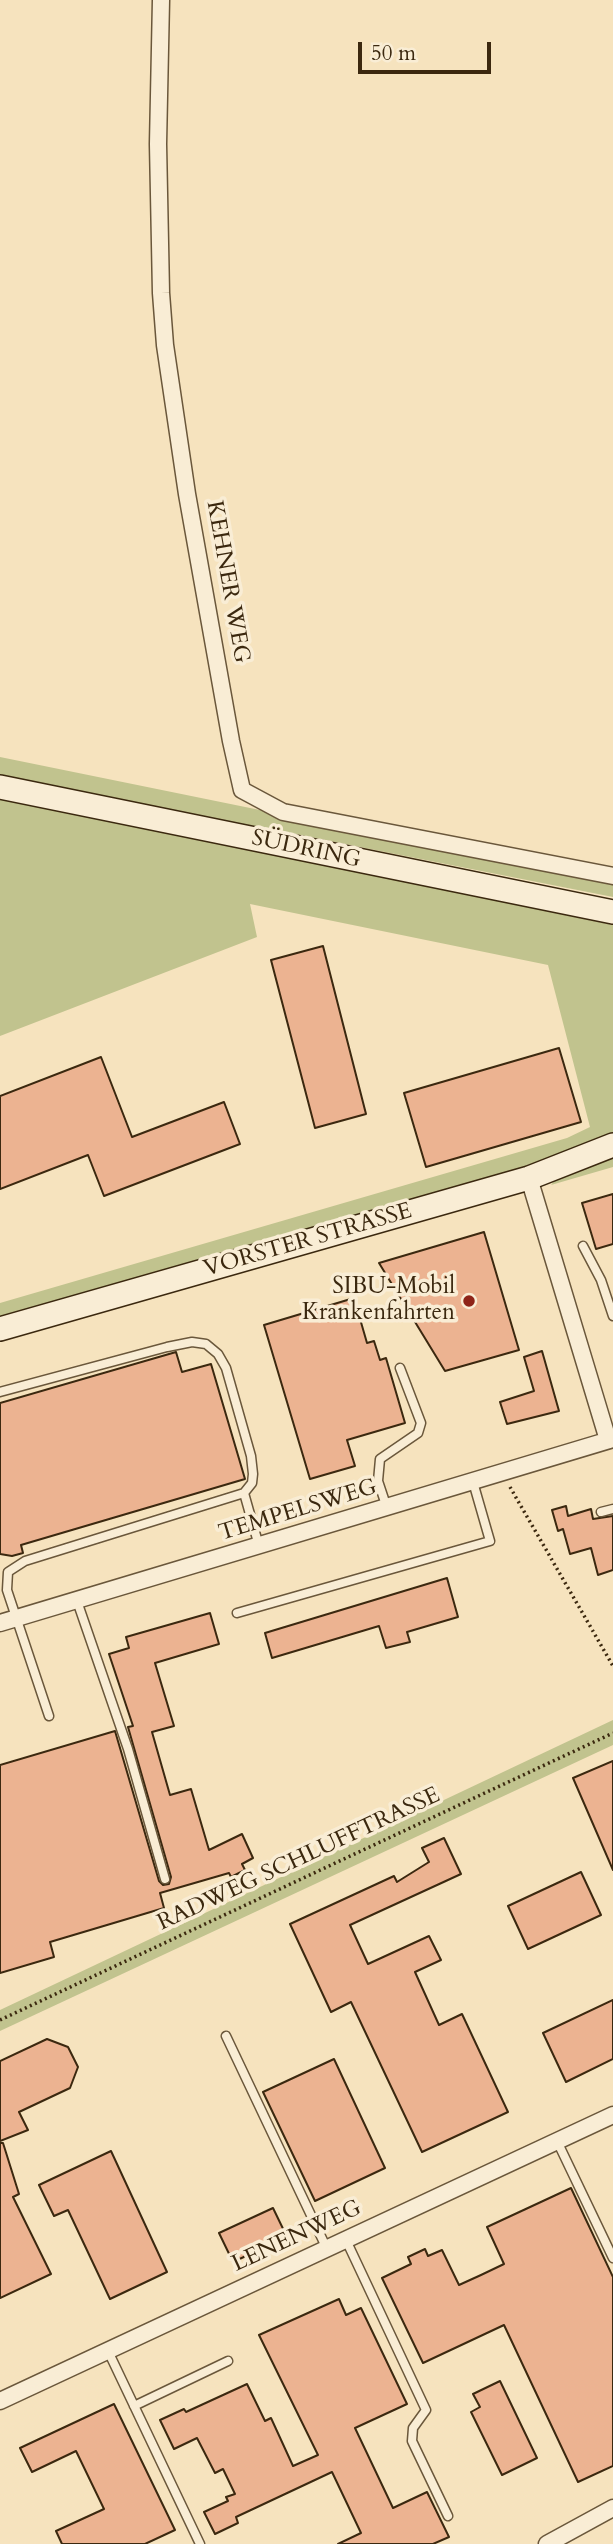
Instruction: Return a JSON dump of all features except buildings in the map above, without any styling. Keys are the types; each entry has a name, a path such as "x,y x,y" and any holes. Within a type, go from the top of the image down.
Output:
{"street":[{"name":"KEHNER WEG","path":"161,0 158,144 165,345 187,494 242,790 283,812 613,876"},
{"name":"SÜDRING","path":"0,787 613,912"},
{"name":"VORSTER STRASSE","path":"0,1329 529,1178 613,1146"},
{"name":"TEMPELSWEG","path":"0,1623 611,1440 529,1178"},
{"name":"LENENWEG","path":"0,2401 613,2115"},
{"path":"547,2544 613,2508"}],"lane":[{"path":"583,1247 601,1280 613,1316"},
{"path":"0,1392 192,1342 206,1344 218,1354 226,1368 251,1456 253,1474 252,1483 244,1493 25,1561 8,1572"},
{"path":"387,1508 378,1481 380,1459 418,1433 421,1423 400,1368"},
{"path":"237,1613 490,1541 473,1482"},
{"path":"244,1493 259,1546"},
{"path":"601,1512 613,1510"},
{"path":"0,1566 8,1572"},
{"path":"8,1572 7,1590 49,1716"},
{"path":"77,1601 128,1749 165,1879"},
{"path":"226,2036 327,2249"},
{"path":"557,2141 613,2258"},
{"path":"346,2240 426,2410 413,2428 412,2441 448,2516"},
{"path":"108,2351 200,2544"},
{"path":"134,2406 228,2361"}],"path":[{"path":"502,1474 613,1666"},
{"name":"RADWEG SCHLUFFTRASSE","path":"0,2020 613,1733"}],"green space":[{"path":"0,757 613,882 613,897 0,776"},
{"path":"0,797 613,925 613,1134 530,1168 0,1318 0,1303 567,1138 590,1127 548,965 250,904 257,937 0,1036"},
{"path":"613,1156 613,1167 551,1185 557,1178"},
{"path":"613,1720 613,1745 0,2031 0,2010"}],"place":[{"name":"SIBU-Mobil Krankenfahrten","path":"469,1301"}]}
